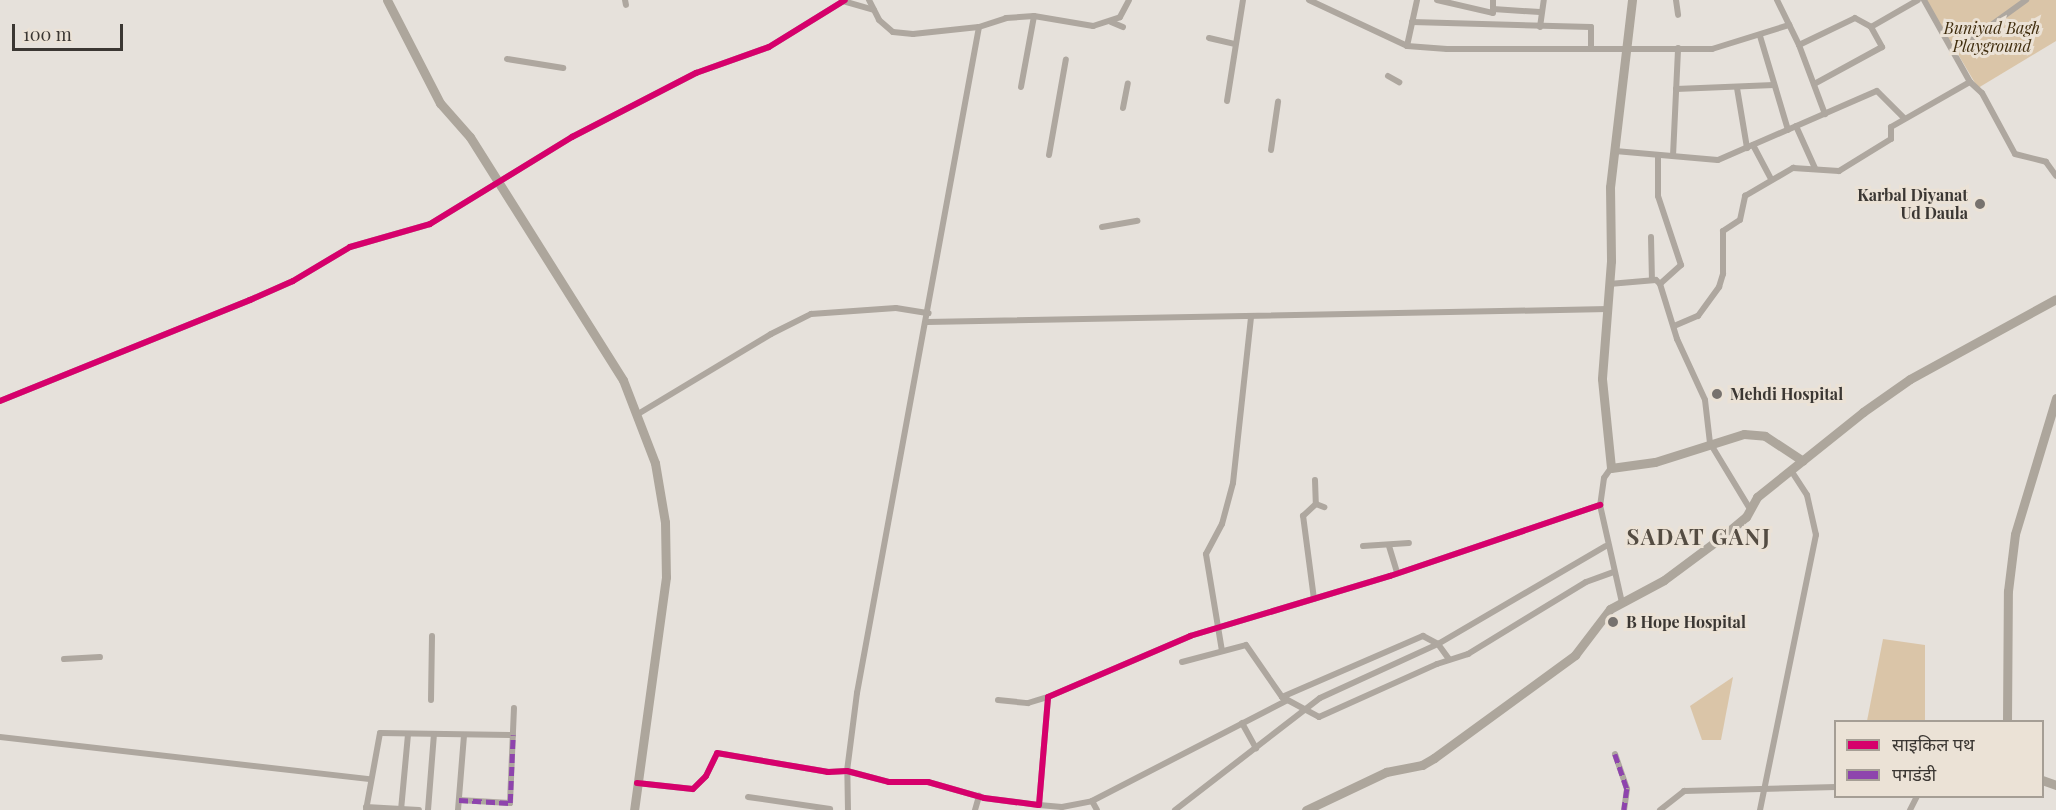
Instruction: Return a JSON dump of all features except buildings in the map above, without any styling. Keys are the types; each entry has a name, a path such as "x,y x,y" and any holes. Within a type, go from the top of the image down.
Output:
{"street":[{"path":"387,0 440,103 470,137 623,380 655,463 665,522 666,578 634,810"},
{"path":"869,0 874,10 893,32 979,27 1006,18 1034,16 1093,26 1111,22 1120,16 1129,0"},
{"path":"1227,101 1243,0"},
{"path":"1309,0 1319,2 1407,46 1712,49 1760,36 1789,25"},
{"path":"1407,46 1417,0"},
{"path":"1437,0 1493,13 1493,0"},
{"path":"1540,27 1540,12 1544,0"},
{"path":"1622,603 1606,546 1600,505 1604,478 1611,468 1602,379 1608,309 1610,187 1632,0"},
{"path":"1676,0 1677,15"},
{"path":"1777,0 1799,45 1825,114"},
{"path":"1871,27 1918,0"},
{"path":"1924,0 1970,82 1982,93 2015,154 2046,162 2056,177"},
{"path":"1954,52 2026,0"},
{"path":"0,401 250,300 293,280 350,247 430,224 604,120 696,73 769,47 844,1 874,10"},
{"path":"1493,9 1540,12"},
{"path":"1021,87 1034,16"},
{"path":"1799,45 1855,18 1871,27 1882,47 1814,84"},
{"path":"1111,22 1123,27"},
{"path":"1412,22 1592,27 1591,47"},
{"path":"848,810 847,771 857,693 929,313 979,27"},
{"path":"1760,36 1774,85 1783,102 1788,130"},
{"path":"1209,38 1235,44"},
{"path":"1673,156 1678,48"},
{"path":"507,59 563,68"},
{"path":"1049,155 1066,59"},
{"path":"1388,76 1399,82"},
{"path":"1674,326 1698,316 1719,287 1724,274 1722,231 1740,220 1745,196 1793,168 1839,171 1891,139 1891,127 1904,118 1970,82"},
{"path":"1124,108 1128,83"},
{"path":"1676,89 1774,85"},
{"path":"1737,88 1750,146 1771,179"},
{"path":"1615,151 1718,160 1877,91 1904,118"},
{"path":"1271,150 1278,102"},
{"path":"1796,126 1815,168"},
{"path":"1658,155 1658,196 1681,265 1660,284"},
{"path":"1102,227 1137,221"},
{"path":"1650,237 1652,280"},
{"path":"1609,284 1652,280 1660,284 1674,326 1705,400 1710,443 1750,509"},
{"path":"1306,810 1376,775 1422,765 1434,758 1575,655 1601,619 1622,603 1672,574 1723,536 1750,509 1757,498 1910,379 2056,299"},
{"path":"638,414 771,333 811,314 896,308 929,313"},
{"path":"927,322 1608,309"},
{"path":"1222,651 1215,628 1206,554 1222,524 1233,483 1251,316"},
{"path":"2007,720 2008,591 2015,534 2056,398"},
{"path":"1611,468 1655,462 1744,434 1765,436 1803,460"},
{"path":"1760,810 1816,535 1807,495 1791,470"},
{"path":"1315,480 1316,504"},
{"path":"1314,599 1303,516 1304,511 1316,504"},
{"path":"1316,504 1324,507"},
{"path":"998,700 1028,703 1048,697 1215,628 1397,573 1600,505"},
{"path":"1363,546 1409,543"},
{"path":"1389,546 1397,573"},
{"path":"1175,810 1320,698 1438,644 1606,546"},
{"path":"1182,662 1246,645 1285,699 1318,717 1449,659 1468,654 1586,582 1613,572"},
{"path":"637,783 693,789 706,776 717,753 828,772 847,771 889,782 928,782 979,796 1062,807 1092,801 1285,699 1420,637 1426,635 1438,644 1449,659"},
{"path":"431,700 432,636"},
{"path":"64,659 100,657"},
{"path":"1039,805 1048,697"},
{"path":"459,800 510,803 514,708"},
{"path":"1242,723 1256,748"},
{"path":"419,810 366,808 380,733 513,735"},
{"path":"401,809 408,734"},
{"path":"428,810 434,734"},
{"path":"458,810 464,735"},
{"path":"0,736 370,779"},
{"path":"1615,754 1627,789 1624,810"},
{"path":"1660,810 1684,791 1834,788"},
{"path":"975,810 979,796"},
{"path":"748,797 830,809"},
{"path":"1092,801 1097,810"}],"green space":[{"name":"Buniyad Bagh Playground","path":"1926,0 2056,0 2056,41 1978,88"},
{"path":"1883,639 1925,645 1925,720 1867,720"},
{"path":"1733,677 1721,740 1702,740 1690,706"}],"marked path":[{"path":"459,800 510,803 513,735"},
{"path":"1615,754 1627,789 1624,810"}],"cycle path":[{"path":"0,401 250,300 293,281 350,247 430,224 572,137 696,73 769,47 845,0"},
{"path":"637,783 693,789 706,776 717,753 828,772 847,771 889,782 928,782 984,798 1039,805 1048,697 1190,636 1390,576 1600,505"}],"place":[{"name":"Karbal Diyanat Ud Daula","path":"1980,204"},
{"name":"Mehdi Hospital","path":"1717,394"},
{"name":"B Hope Hospital","path":"1613,622"}],"district":[{"name":"SADAT GANJ","path":"1699,537"}]}
